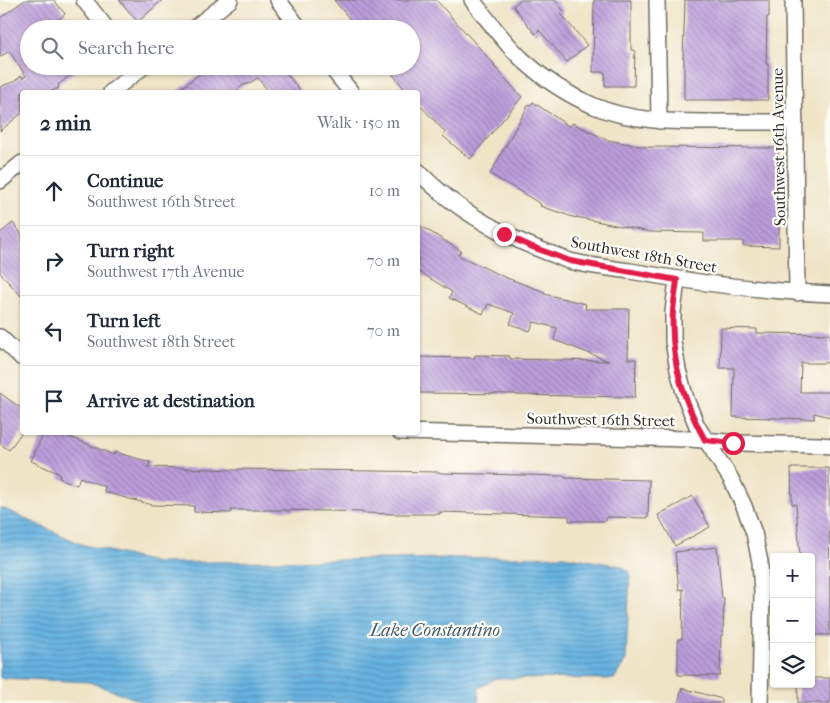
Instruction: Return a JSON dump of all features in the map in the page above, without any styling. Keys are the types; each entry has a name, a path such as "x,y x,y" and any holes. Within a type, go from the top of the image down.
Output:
{"street":[{"path":"84,0 100,20"},
{"path":"204,20 230,0"},
{"path":"278,0 293,20"},
{"path":"472,0 523,60 550,83 596,107 624,116 672,122 795,122"},
{"path":"656,0 659,121"},
{"name":"Southwest 16th Avenue","path":"793,0 797,293"},
{"path":"113,90 131,75"},
{"path":"337,75 349,90"},
{"path":"0,181 20,165"},
{"name":"Southwest 18th Street","path":"420,173 444,195 467,212 504,234 570,261 677,280 724,286 830,294"},
{"path":"677,280 673,312 673,341 686,399 697,426 731,479 744,506 754,534 760,562 762,592 760,703"},
{"path":"0,337 20,356"},
{"name":"Southwest 16th Street","path":"420,432 690,439 830,446"}],"water":[{"name":"Lake Constantino","path":"0,507 81,544 157,563 564,556 621,566 630,572 626,660 614,679 496,678 479,688 478,703 146,703 89,682 0,678"}],"building":[{"path":"25,0 54,0 65,14 58,20 20,20 20,67 9,51 0,57 0,18"},
{"path":"119,0 162,0 140,20 136,20"},
{"path":"334,0 436,0 522,97 470,159 443,136 445,132 420,105 420,90 405,90 393,75 420,75 420,20 351,20"},
{"path":"520,0 555,0 564,11 561,14 587,45 567,62 539,30 535,34 513,6"},
{"path":"594,0 631,0 631,50 635,50 634,86 605,86 605,72 593,72"},
{"path":"685,0 769,0 766,64 768,64 768,100 684,100"},
{"path":"22,75 22,78 26,76 71,75 58,85 59,88 54,90 20,90 20,115 0,131 0,87 15,81"},
{"path":"198,75 288,75 299,90 267,90 258,78 237,90 179,90"},
{"path":"533,102 570,127 572,123 607,140 646,147 778,148 777,206 779,206 779,247 743,246 743,241 704,241 704,233 650,232 576,218 540,206 541,204 490,174 529,104 531,105"},
{"path":"13,223 20,232 20,295 0,273 0,233"},
{"path":"420,225 461,251 458,255 504,277 545,292 544,294 586,304 585,309 629,309 628,359 636,359 635,397 420,393 420,357 475,358 475,355 510,356 510,359 609,361 554,340 557,328 534,322 530,331 510,324 514,313 488,304 483,314 449,298 452,292 420,272"},
{"path":"721,328 757,329 757,333 830,334 830,363 801,363 800,392 830,392 830,417 814,413 814,419 733,417 734,368 720,368"},
{"path":"0,393 20,408 20,435 9,450 0,444"},
{"path":"43,435 68,435 114,455 114,452 150,462 148,467 440,472 649,480 648,518 606,517 606,521 569,521 569,516 440,512 440,514 398,514 231,510 231,513 194,512 194,506 152,505 104,492 105,487 80,477 77,485 59,478 60,474 31,461"},
{"path":"791,468 829,468 830,635 815,635 815,553 800,553 796,504 792,504"},
{"path":"693,496 710,527 675,546 658,515"},
{"path":"717,547 722,598 724,598 720,676 678,675 678,639 682,639 683,589 679,590 675,552"},
{"path":"815,678 830,678 830,703 798,703 798,688 815,688"},
{"path":"682,688 722,699 722,703 678,703"}],"route":[{"path":"504,234 570,261 677,280 673,312 673,341 686,399 705,440 733,443"}]}
